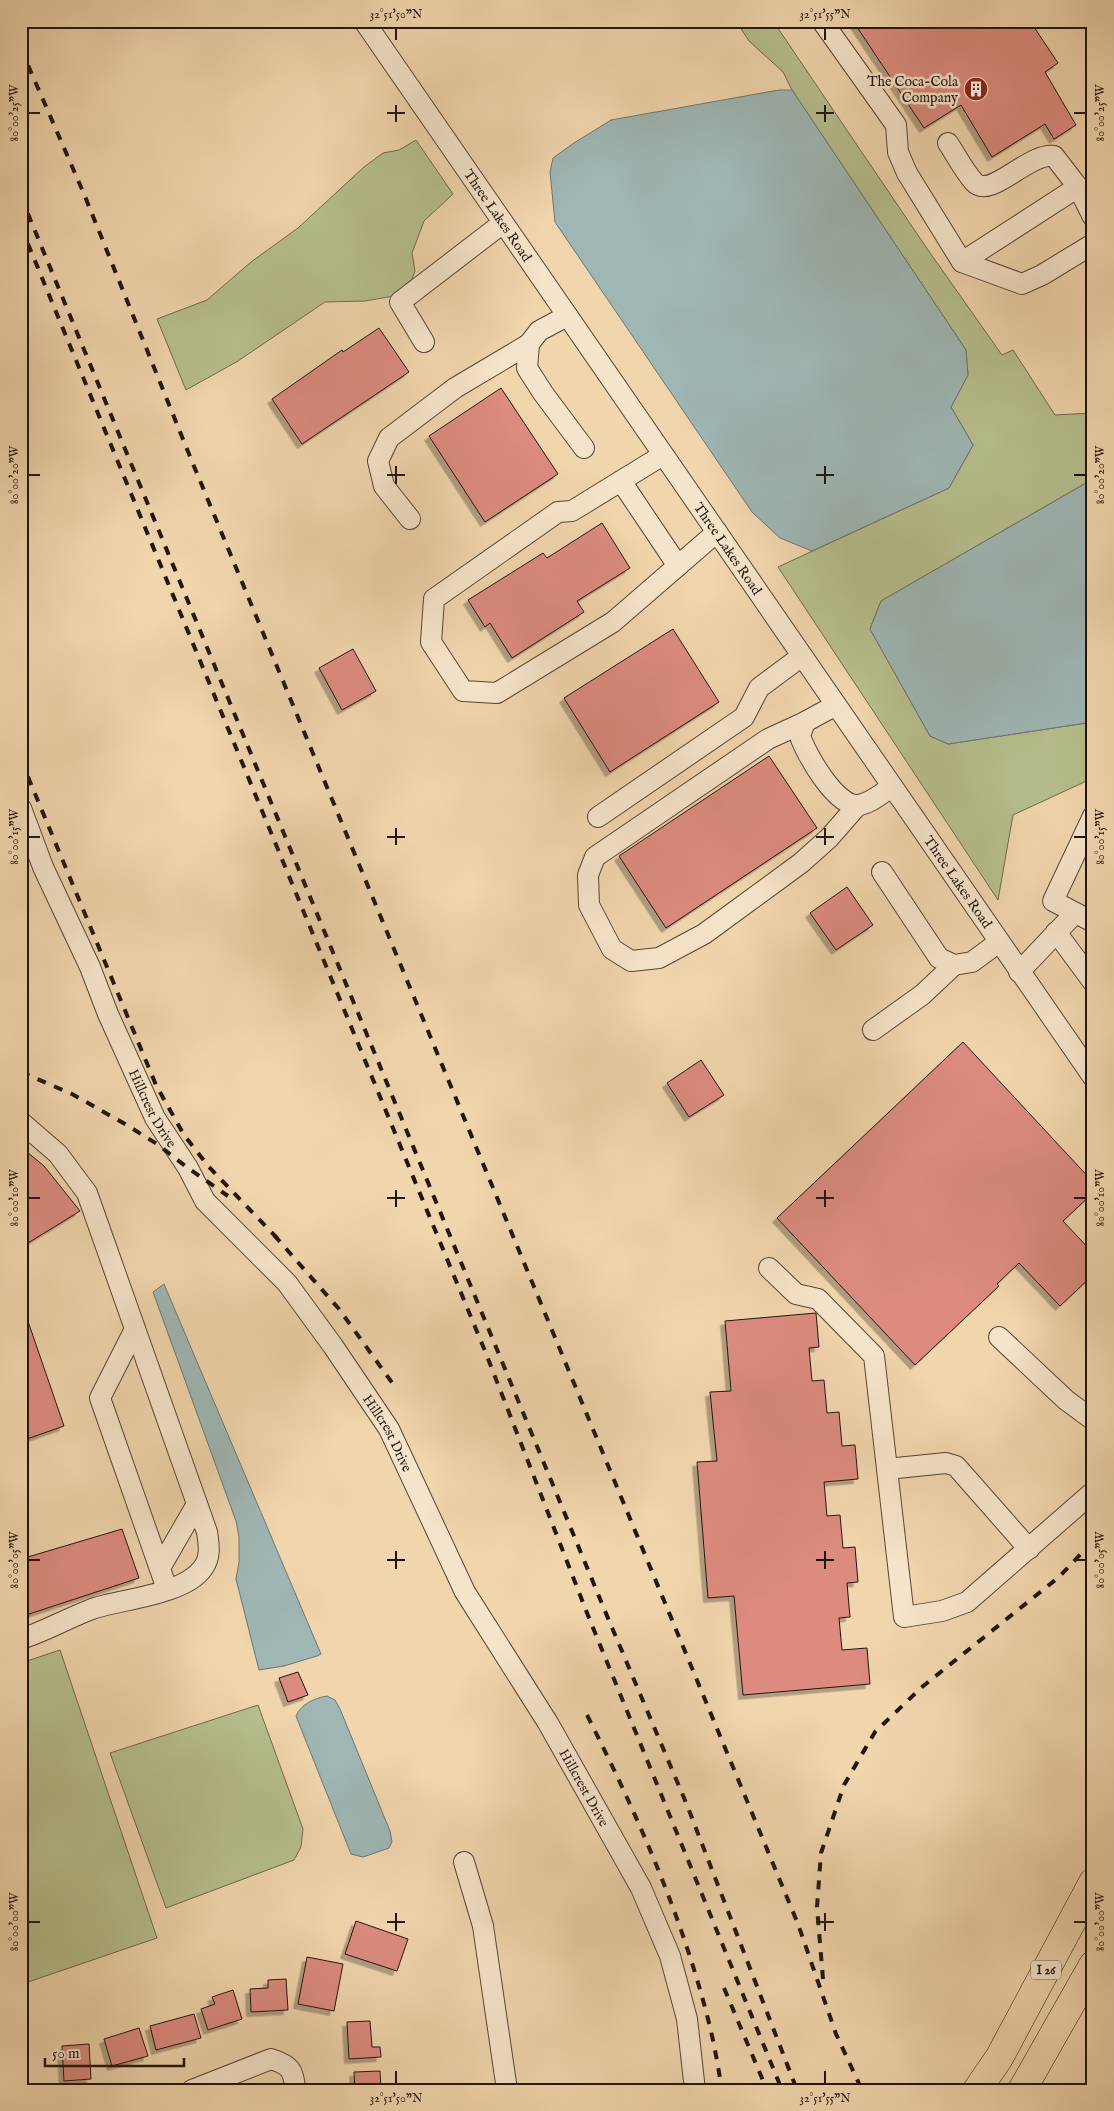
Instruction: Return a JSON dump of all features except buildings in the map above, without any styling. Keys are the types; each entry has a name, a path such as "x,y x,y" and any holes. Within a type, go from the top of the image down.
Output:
{"highway":[{"name":"I 26","path":"977,2090 999,2058 1093,1882"},
{"path":"1025,2087 1093,1965"}],"street":[{"name":"Three Lakes Road","path":"364,21 1093,1077"},
{"path":"822,21 896,125 898,152 907,173 962,262 1022,284 1042,275 1093,244"},
{"path":"948,143 975,183 980,185 995,184 1031,161 1047,155 1054,156 1078,187 1093,217"},
{"path":"962,262 1078,187"},
{"path":"424,342 400,302 503,223"},
{"path":"410,519 384,486 378,461 389,438 456,388 529,344 539,331 567,316"},
{"path":"529,344 527,368 584,448"},
{"path":"663,455 572,511 558,512 434,599 431,642 463,691 498,693 613,622 717,532"},
{"path":"621,481 678,566"},
{"path":"598,817 744,717 759,688 802,656"},
{"path":"836,705 768,739 595,858 588,875 589,905 612,949 631,961 658,958 704,934 801,863 829,838 857,806 892,787"},
{"path":"805,722 800,736 806,753 840,800 857,806"},
{"name":"Hillcrest Drive","path":"21,808 43,867 90,967 108,1014 155,1118 188,1168 205,1201 287,1283 333,1346 388,1429 465,1592 548,1724 641,1888 670,1956 687,2019 695,2090"},
{"path":"1093,816 1053,901 1093,922"},
{"path":"882,872 939,958 954,965"},
{"path":"1019,972 1075,913"},
{"path":"1056,932 1093,982"},
{"path":"873,1030 922,995 954,965 972,962 999,942"},
{"path":"21,1122 58,1154 87,1193 207,1532 210,1554 202,1569 184,1582 143,1597 95,1608 21,1639"},
{"path":"769,1268 796,1294 818,1299 874,1356 904,1617 942,1611 966,1602 1093,1492"},
{"path":"136,1329 100,1398 167,1589"},
{"path":"999,1338 1066,1400 1093,1420"},
{"path":"887,1469 946,1463 956,1466 1029,1549"},
{"path":"160,1568 197,1504"},
{"path":"464,1862 483,1926 507,2090"},
{"path":"192,2090 271,2059 284,2063 290,2069 294,2076 295,2090"}],"green space":[{"path":"736,21 773,21 928,250 1002,355 1013,350 1055,415 1093,413 1093,479 881,601 870,629 930,736 948,744 1093,722 1093,778 1013,815 998,900 778,567 949,488 973,445 951,407 968,375 966,350 792,90 783,72 749,41"},
{"path":"416,140 453,194 424,221 412,253 415,271 409,287 394,296 365,301 325,302 238,361 186,390 157,319 207,300 251,262 298,228 364,167 383,153 399,150"},
{"path":"60,1650 157,1938 28,1982 21,1962 21,1663"},
{"path":"258,1705 303,1829 301,1847 294,1860 166,1908 110,1753"}],"water":[{"path":"779,90 792,90 966,350 968,375 951,407 973,445 949,488 812,551 780,538 752,512 555,222 550,172 553,158 611,120"},
{"path":"1093,479 1093,722 948,744 930,736 870,629 881,601"},
{"path":"164,1284 321,1654 317,1656 284,1666 259,1670 236,1579 239,1562 239,1537 236,1521 153,1292"},
{"path":"327,1696 335,1700 340,1709 390,1831 392,1842 389,1848 363,1857 351,1854 296,1716 301,1708 309,1702"}],"railway":[{"path":"21,49 84,194 191,459 798,1924 836,2034 862,2090"},
{"path":"21,197 605,1611 687,1805 797,2090"},
{"path":"21,227 485,1351 589,1618 782,2090"},
{"path":"21,760 156,1085 184,1135 209,1167 278,1239"},
{"path":"21,1072 72,1094 125,1124 157,1144 228,1196"},
{"path":"274,1235 339,1309 393,1384"},
{"path":"823,1979 817,1907 821,1853 844,1785 875,1732 922,1687 1059,1577 1093,1541"},
{"path":"587,1715 640,1826 685,1940 708,2019 722,2090"},
{"path":"724,1988 767,2090"}],"place":[{"name":"The Coca-Cola Company","path":"976,89"}]}
